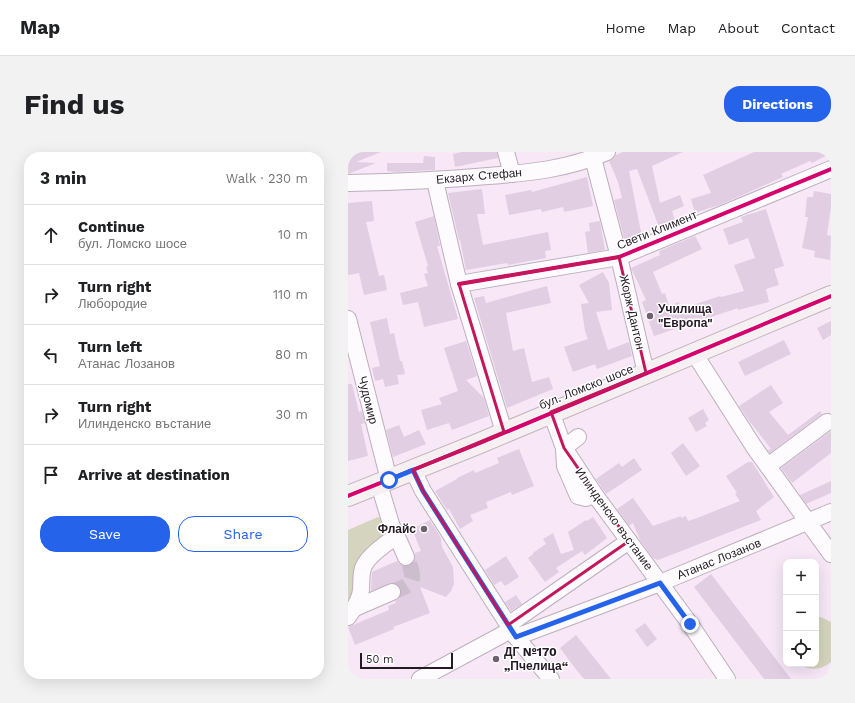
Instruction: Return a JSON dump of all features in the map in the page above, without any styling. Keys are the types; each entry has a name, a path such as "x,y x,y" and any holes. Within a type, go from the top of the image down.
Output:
{"main road":[{"name":"бул. Ломско шосе","path":"348,496 831,296"}],"street":[{"path":"506,152 512,174"},
{"name":"Екзарх Стефан","path":"348,183 435,181 512,174 552,169 600,155"},
{"name":"Жорж Дантон","path":"600,155 619,257 646,373"},
{"name":"Свети Климент","path":"460,284 619,257 831,169"},
{"path":"435,181 460,284 504,432"},
{"name":"Чудомир","path":"348,323 384,482 385,507 406,557"},
{"path":"694,353 708,385 831,554"},
{"name":"Илинденско въстание","path":"551,412 564,448 595,495 690,624 727,679"},
{"path":"768,466 827,422"},
{"path":"564,448 578,437"},
{"path":"413,470 423,491 512,631 551,679"},
{"name":"Атанас Лозанов","path":"512,631 660,583 808,523 831,512"},
{"path":"351,613 361,594 361,577 364,564 372,555 393,538 394,530"},
{"path":"420,679 512,631 629,541"},
{"path":"351,613 392,592"}],"highlighted area":[{"path":"619,257 646,373 551,412 564,448 629,541 508,625 423,491 413,470 504,432 459,284"}],"green space":[{"path":"378,517 382,519 387,535 352,595 348,608 348,530"},
{"path":"819,617 831,622 831,662 820,668 805,667 819,667"}],"building":[{"path":"348,152 381,152 356,162 376,163 348,174"},
{"path":"462,152 497,152 498,158 455,167 453,154"},
{"path":"623,152 683,152 652,166 660,203 680,195 684,206 672,211 675,221 659,227 637,169 629,171 642,237 625,242 614,200 622,198 618,182 609,161 616,155"},
{"path":"754,152 831,153 812,163 810,161 781,174 783,177 722,204 695,213 691,199 711,193 703,175"},
{"path":"424,156 435,157 435,170 387,171 387,163 423,163"},
{"path":"587,177 593,206 564,212 563,207 542,212 541,209 509,215 505,195 531,190 532,192"},
{"path":"482,189 485,214 477,214 483,245 548,232 551,250 545,251 546,258 508,265 507,263 466,270 448,193"},
{"path":"814,191 831,194 827,235 831,236 830,260 814,257 815,251 802,248 808,217 805,217 807,197 813,197"},
{"path":"372,201 374,221 366,222 379,276 384,275 387,290 364,295 359,273 348,275 348,203"},
{"path":"766,209 784,266 774,269 779,285 766,289 769,302 738,310 738,308 654,336 642,302 646,300 631,268 660,255 659,251 695,236 702,249 653,272 662,294 665,293 669,306 679,302 681,309 720,296 744,291 734,265 755,258 748,238 729,245 723,229 743,222 741,217"},
{"path":"434,216 440,246 437,246 458,319 424,327 418,302 403,305 400,293 428,286 424,274 428,273 426,267 428,266 415,222"},
{"path":"600,221 605,250 588,253 585,232 590,231 589,223"},
{"path":"603,272 609,283 612,310 596,312 608,350 629,342 632,356 597,369 595,364 573,372 564,347 588,339 585,331 581,304 589,303 579,285"},
{"path":"547,286 551,303 506,313 513,351 524,348 532,382 549,377 553,389 507,408 474,298 484,296 486,303"},
{"path":"387,318 390,334 394,333 400,361 402,361 405,374 397,375 399,384 385,387 383,379 375,381 372,368 380,366 370,322"},
{"path":"831,321 831,335 823,340 817,328"},
{"path":"784,340 791,354 745,376 738,362"},
{"path":"466,341 477,376 466,380 484,398 489,416 452,430 449,423 427,430 421,410 442,404 439,398 458,391 444,348"},
{"path":"348,384 352,384 359,412 362,411 365,423 361,424 368,456 348,461"},
{"path":"771,385 783,403 769,412 788,435 820,411 822,414 770,453 768,450 771,449 739,406"},
{"path":"703,409 709,420 705,423 707,426 696,432 688,418"},
{"path":"399,425 404,437 419,430 426,444 393,457 386,430"},
{"path":"831,431 831,453 792,483 781,468"},
{"path":"683,443 700,466 686,476 671,453"},
{"path":"519,449 534,486 512,495 511,492 486,502 488,508 470,515 473,521 460,529 449,509 447,510 435,491 474,470 475,473 499,463 497,458"},
{"path":"634,458 642,470 606,494 596,479 619,463 622,467"},
{"path":"748,462 752,462 774,497 756,511 761,520 658,560 653,558 640,540 633,523 629,526 617,509 633,498 653,526 681,516 681,518 686,516 688,521 697,518 740,501 735,494 737,493 726,476"},
{"path":"831,481 831,493 806,504 800,495"},
{"path":"593,517 607,538 585,555 582,551 556,568 559,572 545,582 528,558 546,544 543,539 553,533 561,554 574,550 568,532"},
{"path":"430,520 441,538 442,547 453,567 454,584 451,591 446,597 420,587 430,613 393,627 394,629 355,645 348,627 389,610 388,606 396,603 395,601 399,598 401,593 401,588 397,584 393,583 371,591 372,572 397,561 405,566 409,566 413,563 415,553 421,551 412,529"},
{"path":"506,556 519,577 505,586 501,581 494,585 485,570"},
{"path":"711,574 791,679 764,679 694,587"},
{"path":"516,595 522,604 511,611 505,602"},
{"path":"645,623 657,639 647,647 635,630"},
{"path":"576,635 611,679 584,679 575,668 560,648"}],"tunnel":[{"path":"392,592 405,586 411,580 412,571 406,557"}],"cycle path":[{"path":"459,284 619,257 831,169"},
{"path":"348,496 480,443 831,296"}],"place":[{"name":"Училища \"Европа\"","path":"650,316"},
{"name":"Флайс","path":"424,529"},
{"name":"ДГ №170 „Пчелица“","path":"496,659"}],"route":[{"path":"389,480 413,470 423,491 516,637 660,583 690,624"}]}
